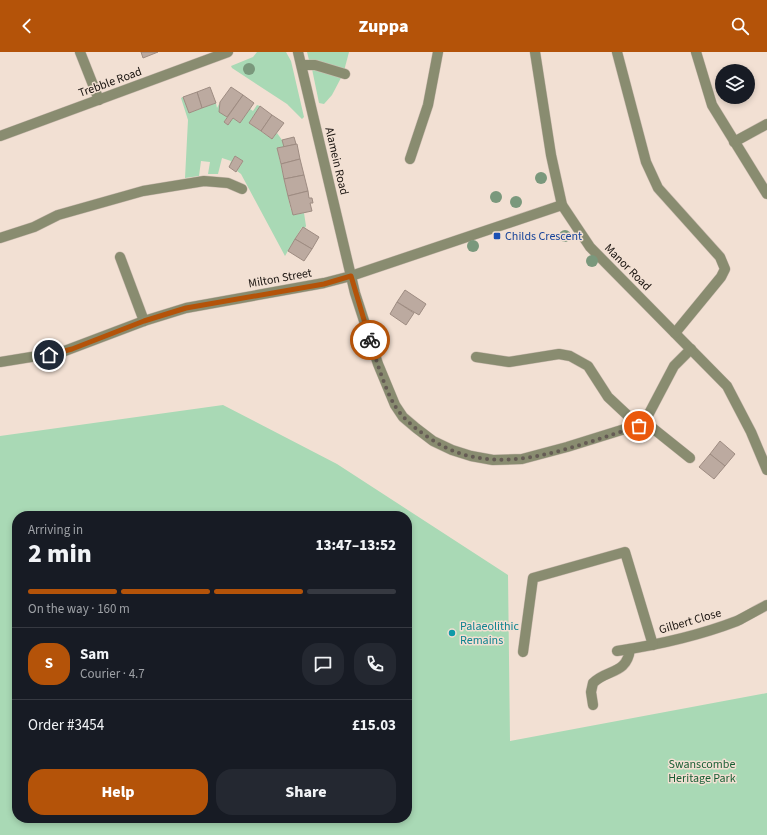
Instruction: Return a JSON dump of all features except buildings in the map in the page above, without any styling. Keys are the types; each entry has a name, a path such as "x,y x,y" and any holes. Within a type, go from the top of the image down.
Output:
{"street":[{"path":"80,52 99,100"},
{"name":"Trebble Road","path":"0,136 228,52"},
{"name":"Alamein Road","path":"298,52 351,276"},
{"path":"410,159 428,105 438,52"},
{"name":"Manor Road","path":"535,52 562,205 587,244 726,386 735,399 752,432 767,470"},
{"path":"617,52 646,162 658,188 720,257 725,269 721,277 675,333"},
{"path":"696,52 710,99 734,142 767,194"},
{"path":"302,65 315,65 345,74"},
{"path":"734,142 767,124"},
{"path":"0,238 34,227 58,214 143,191 204,181 228,183 242,189"},
{"name":"Milton Street","path":"0,362 62,352 144,321 203,304 270,294 351,276 562,205"},
{"path":"120,257 144,321"},
{"path":"351,276 372,345 395,405 407,421 439,444 471,456 493,460 514,460 541,454 642,424 674,366 691,349"},
{"path":"476,358 509,362 559,354 570,356 588,366 608,397 642,424 690,458"},
{"path":"523,652 533,578 625,552 653,645"},
{"name":"Gilbert Close","path":"617,650 653,645 719,627 740,619 767,605"},
{"path":"593,705 591,692 593,683 620,668 628,658 630,649"}],"green space":[{"path":"257,52 286,52 291,61 304,117 302,119 287,104 232,68 231,66 253,57"},
{"path":"307,52 349,52 344,71 309,60"},
{"path":"312,69 342,76 332,95 324,104 319,103"},
{"path":"183,97 189,113 216,103 217,108 220,102 219,111 227,117 224,122 228,125 233,118 240,123 250,109 253,111 257,105 260,106 249,123 272,139 277,133 282,140 284,147 277,148 291,210 294,215 304,213 306,226 305,228 302,227 285,256 241,174 237,171 243,161 235,156 229,167 231,161 222,158 218,174 208,174 210,162 201,161 199,176 185,178 188,120 181,98"},
{"name":"Swanscombe Heritage Park","path":"223,405 337,464 409,511 12,511 12,823 412,823 412,513 508,575 510,741 767,693 767,835 0,835 0,436"}],"way so far":[{"path":"370,340 391,398 403,417 433,441 461,454 503,461 522,459 639,426"}],"place":[{"name":"Childs Crescent","path":"497,236"},
{"name":"Palaeolithic Remains","path":"452,633"}],"route":[{"path":"49,355 72,349 144,321 186,308 324,284 351,276 370,340"}]}
